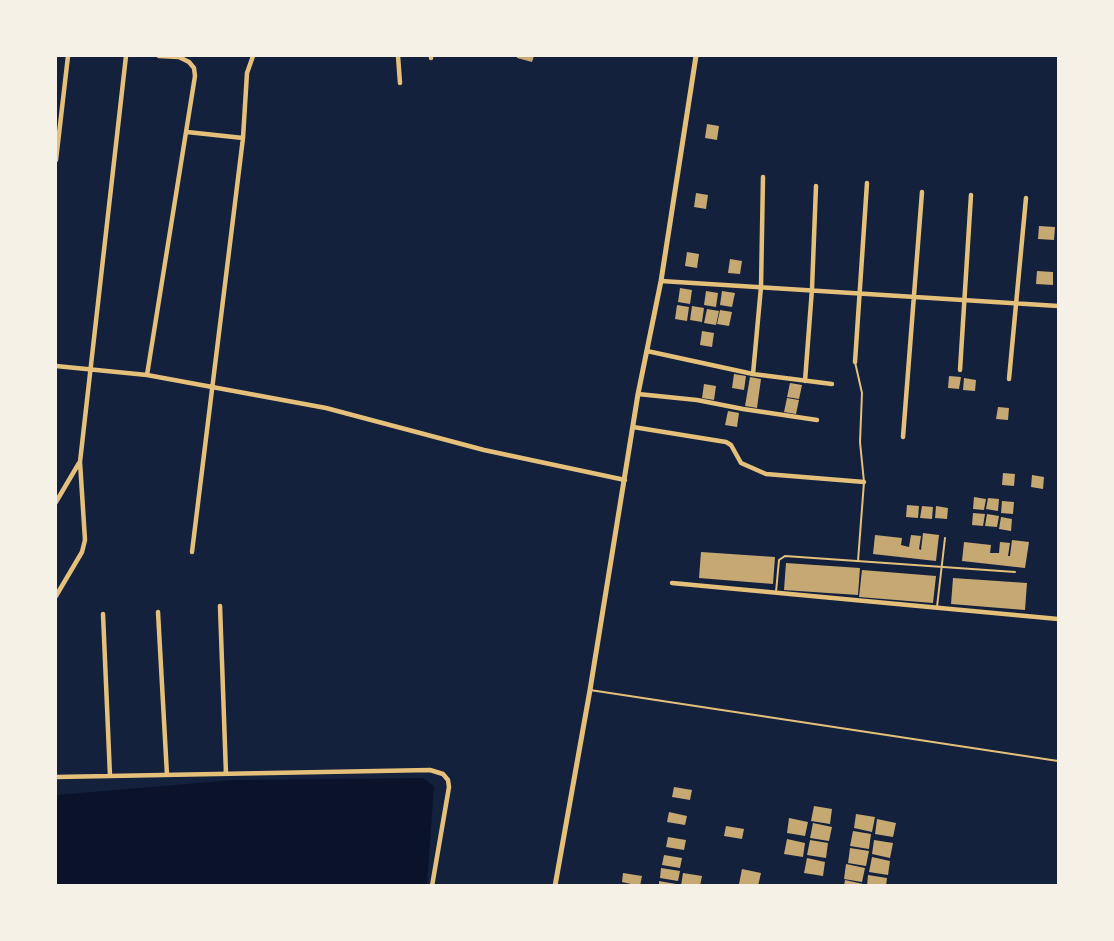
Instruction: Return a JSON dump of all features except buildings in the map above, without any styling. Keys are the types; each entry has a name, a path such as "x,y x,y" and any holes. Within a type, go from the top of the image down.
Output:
{"street":[{"path":"56,160 68,56"},
{"path":"56,596 82,552 85,540 80,462 126,56"},
{"path":"147,375 195,76 194,68 189,62 179,57 159,56"},
{"path":"192,552 243,138 247,73 253,56"},
{"path":"398,56 400,83"},
{"path":"555,885 590,690 638,394 661,280 696,56"},
{"path":"187,132 243,138"},
{"path":"753,374 761,287 763,177"},
{"path":"855,362 867,183"},
{"path":"805,381 812,289 816,186"},
{"path":"903,437 922,192"},
{"path":"960,370 971,195"},
{"path":"1009,379 1026,198"},
{"path":"661,280 1059,306"},
{"path":"647,351 753,374 832,384"},
{"path":"56,366 147,375 326,408 484,450 625,480"},
{"path":"638,394 697,400 743,410 817,420"},
{"path":"633,428 726,442 741,463 766,474 864,482"},
{"path":"56,502 80,462"},
{"path":"672,583 1059,619"},
{"path":"220,606 226,774"},
{"path":"158,612 168,775"},
{"path":"103,614 110,776"},
{"path":"56,777 430,770 443,774 448,780 449,787 432,885"}],"lane":[{"path":"855,362 862,393 860,442 864,482 858,561"},
{"path":"937,608 945,538"},
{"path":"776,592 781,557 1015,572"},
{"path":"590,690 1059,761"}],"water":[{"path":"423,778 434,786 427,885 56,885 56,795 233,780"}]}
